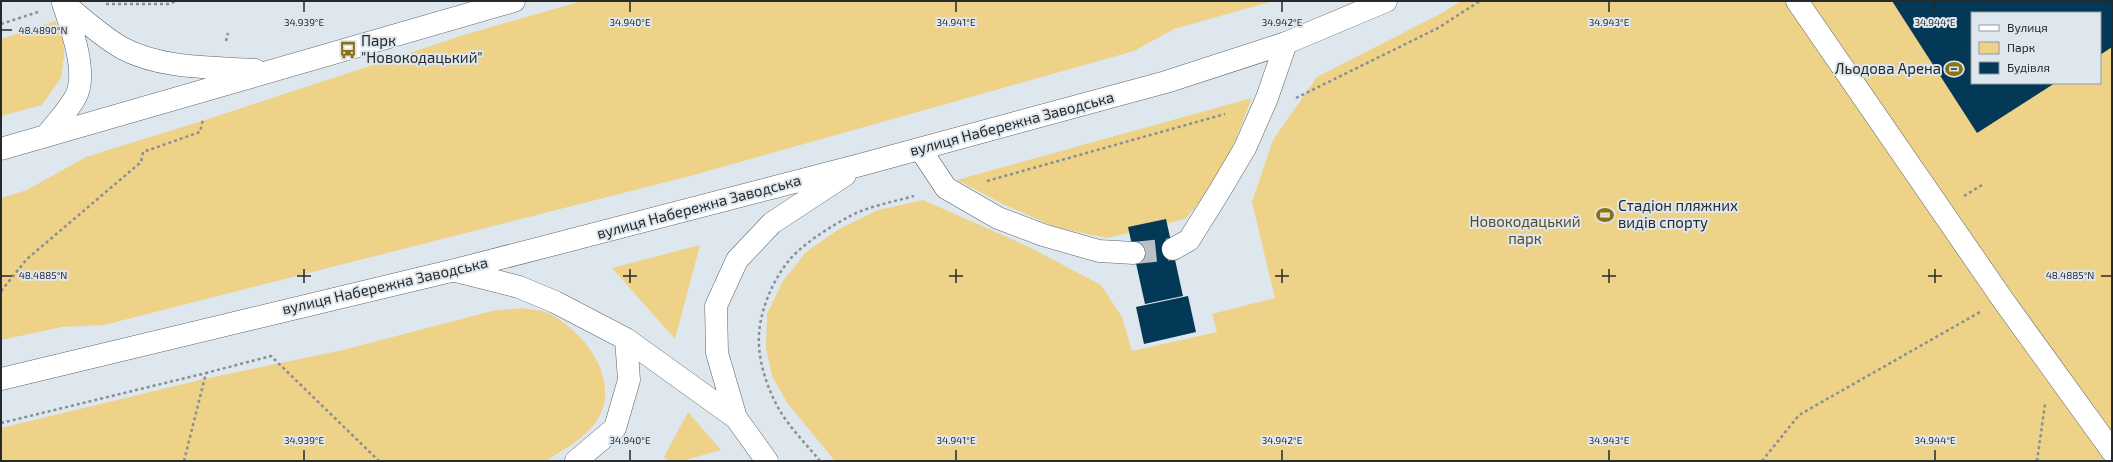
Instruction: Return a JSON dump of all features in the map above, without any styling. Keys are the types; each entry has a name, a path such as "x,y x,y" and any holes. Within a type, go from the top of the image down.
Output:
{"main road":[{"path":"1,149 46,136 216,78 270,71 514,1"},
{"name":"вулиця Набережна Заводська","path":"1,378 455,270 920,149 1166,82 1286,43 1386,1"},
{"path":"1797,1 2004,300 2112,451"},
{"path":"56,5 122,48 216,78"},
{"path":"46,136 77,95 81,71 74,36 56,5"},
{"path":"1173,249 1189,240 1244,148 1267,98 1286,43"},
{"path":"920,149 946,188 998,218 1043,235 1099,251 1134,253"},
{"path":"766,461 736,418 717,353 716,306 738,260 772,223 860,165"},
{"path":"455,270 519,287 555,302 626,339 736,418"},
{"path":"576,461 616,428 630,380 626,339"}],"path":[{"path":"104,4 168,4 176,1"},
{"path":"1296,98 1438,28 1480,1"},
{"path":"1,24 56,5"},
{"path":"1,291 28,259 141,162 143,152 200,132 228,33"},
{"path":"981,183 1225,114"},
{"path":"820,461 780,411 767,382 759,345 763,313 774,285 791,258 821,233 851,216 875,206 914,196"},
{"path":"1762,461 1799,415 1949,329 2004,300"},
{"path":"1,423 271,356 379,461"},
{"path":"2037,461 2050,365"},
{"path":"184,461 206,373"}],"green space":[{"path":"582,1 1273,1 1174,29 1134,51 690,176 104,325 62,327 1,340 1,198 27,190 86,157 202,121 467,34"},
{"name":"Новокодацький парк","path":"1461,1 2112,1 2112,461 835,461 788,404 772,376 766,348 767,314 783,281 806,252 839,229 878,210 923,200 1029,247 1101,285 1122,317 1132,351 1217,332 1212,314 1275,298 1252,202 1273,140 1317,77 1440,14"},
{"path":"55,21 63,35 64,57 61,78 42,105 1,116 1,39"},
{"path":"1252,98 1233,146 1210,190 1185,219 1107,238 1055,227 1003,204 957,180"},
{"path":"700,245 675,339 612,268"},
{"path":"523,308 550,314 563,322 576,333 587,345 596,359 602,373 605,388 604,404 598,419 593,426 574,443 546,461 1,461 1,428 204,379 343,350 492,311"},
{"path":"688,412 721,450 682,461 668,461 664,457"}],"building":[{"name":"Льодова Арена","path":"1892,1 2112,1 2112,47 2101,54 2101,12 1971,12 1971,84 2053,84 1977,133"},
{"path":"1166,219 1183,296 1145,304 1128,227"},
{"path":"1188,296 1196,332 1144,344 1136,307"}],"tunnel":[{"path":"1134,253 1173,249"}],"place":[{"name":"Парк \"Новокодацький\"","path":"348,50"},
{"name":"Льодова Арена","path":"1954,69"},
{"name":"Стадіон пляжних видів спорту","path":"1605,215"}]}
